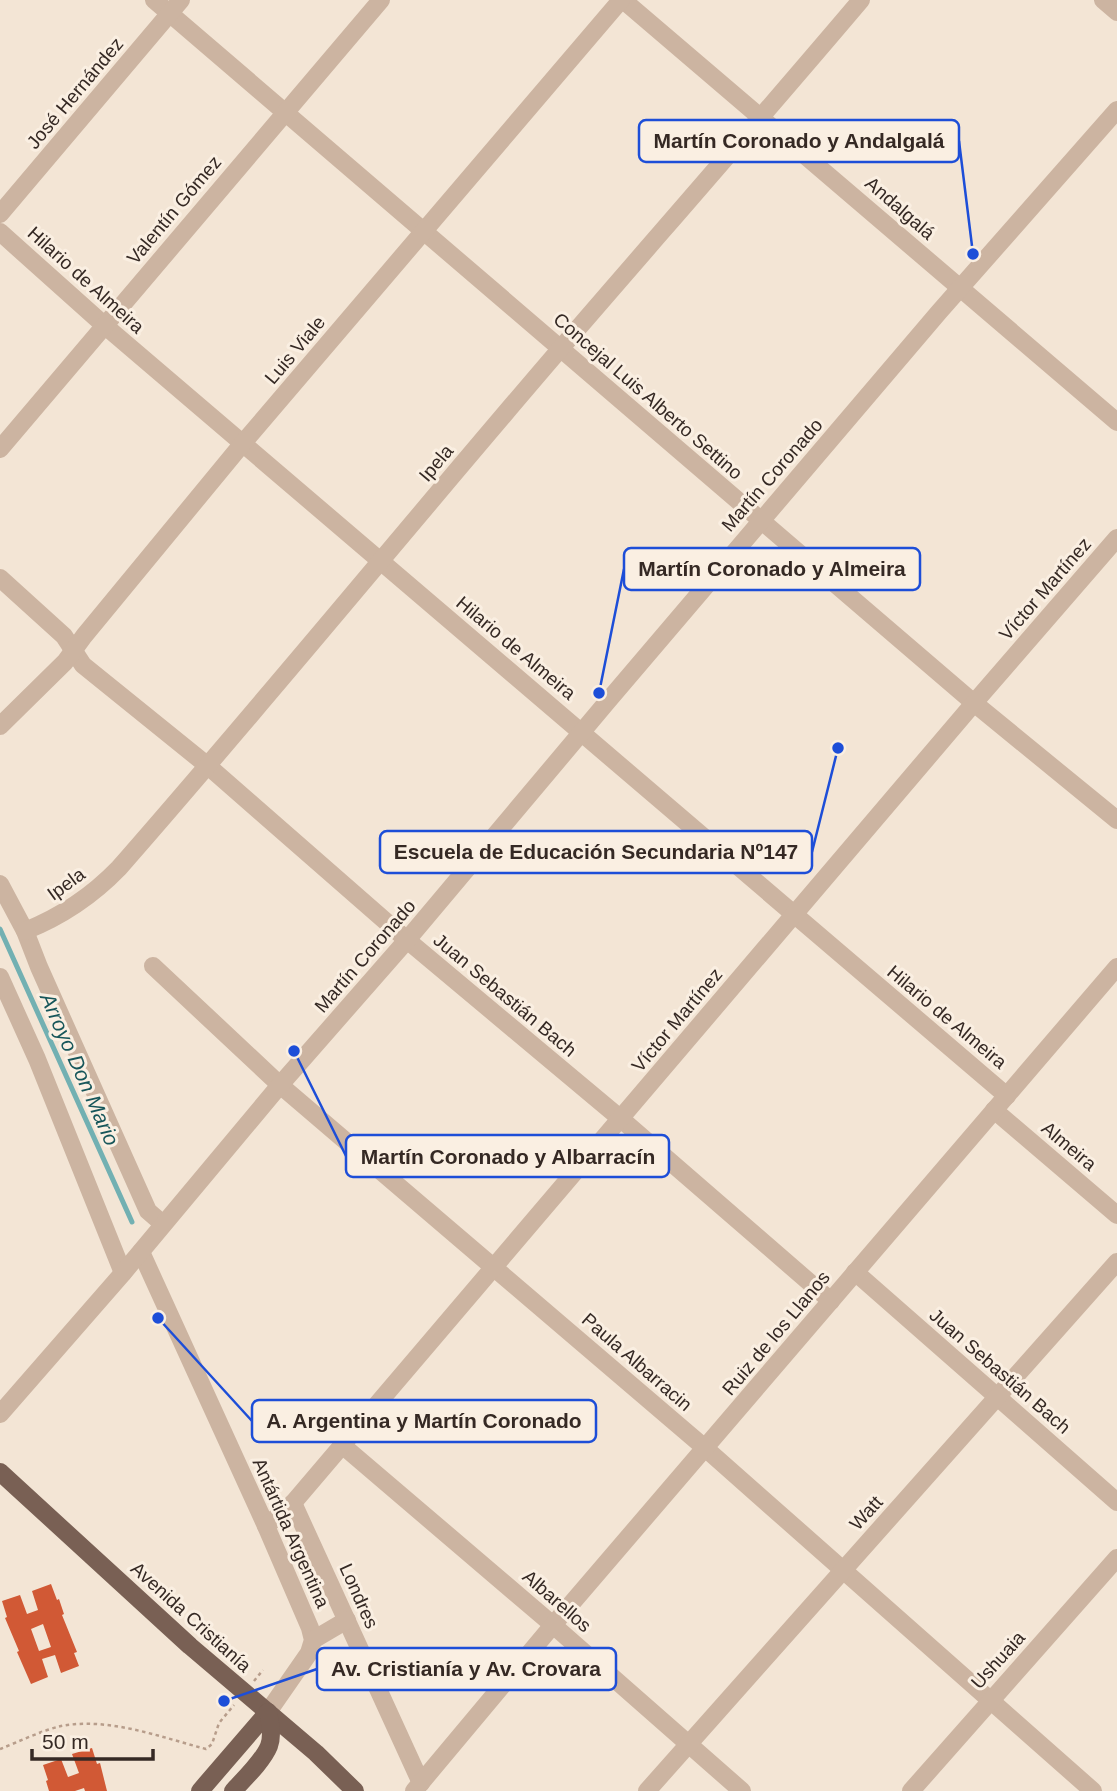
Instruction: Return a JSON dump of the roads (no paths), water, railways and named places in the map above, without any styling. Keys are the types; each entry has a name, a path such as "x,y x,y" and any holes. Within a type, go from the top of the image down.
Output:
{"main road":[{"name":"Avenida Cristianía","path":"0,1472 348,1787"},
{"path":"200,1791 268,1712"},
{"path":"233,1791 269,1746 271,1732 268,1712"}],"street":[{"name":"Concejal Luis Alberto Settino","path":"154,0 175,7 284,113 974,703 1117,820"},
{"name":"Valentín Gómez","path":"0,449 381,0"},
{"name":"Andalgalá","path":"622,0 1117,422"},
{"name":"Luis Viale","path":"0,726 65,662 243,443 622,0"},
{"name":"Ipela","path":"25,931 58,917 108,880 861,0"},
{"path":"1103,0 1117,12"},
{"name":"José Hernández","path":"0,214 175,7"},
{"name":"Martín Coronado","path":"0,1414 407,940 761,521 1117,110"},
{"name":"Hilario de Almeira","path":"0,232 104,325 1006,1096"},
{"name":"Víctor Martínez","path":"266,1526 293,1503 1117,538"},
{"name":"Juan Sebastián Bach","path":"0,578 64,636 83,665 208,766 407,940 621,1119 831,1301"},
{"path":"0,884 25,931 148,1211 163,1224"},
{"name":"Paula Albarracin","path":"153,966 281,1085 705,1448 1093,1791"},
{"name":"Ruiz de los Llanos","path":"417,1787 1117,967"},
{"path":"0,977 37,1059 123,1273"},
{"name":"Almeira","path":"994,1110 1117,1214"},
{"name":"Antártida Argentina","path":"141,1252 310,1628 313,1640 309,1653 268,1712"},
{"name":"Watt","path":"647,1791 1117,1262"},
{"name":"Juan Sebastián Bach","path":"855,1272 1117,1502"},
{"name":"Albarellos","path":"342,1445 742,1791"},
{"name":"Londres","path":"293,1503 347,1620 417,1787"},
{"name":"Ushuaia","path":"911,1791 1117,1558"},
{"path":"313,1640 347,1620"}],"waterway":[{"name":"Arroyo Don Mario","path":"0,929 132,1222"}],"place":[{"name":"Martín Coronado y Andalgalá","path":"973,254"},
{"name":"Martín Coronado y Almeira","path":"599,693"},
{"name":"Escuela de Educación Secundaria Nº147","path":"838,748"},
{"name":"Martín Coronado y Albarracín","path":"294,1051"},
{"name":"A. Argentina y Martín Coronado","path":"158,1318"},
{"name":"Av. Cristianía y Av. Crovara","path":"224,1701"}]}
